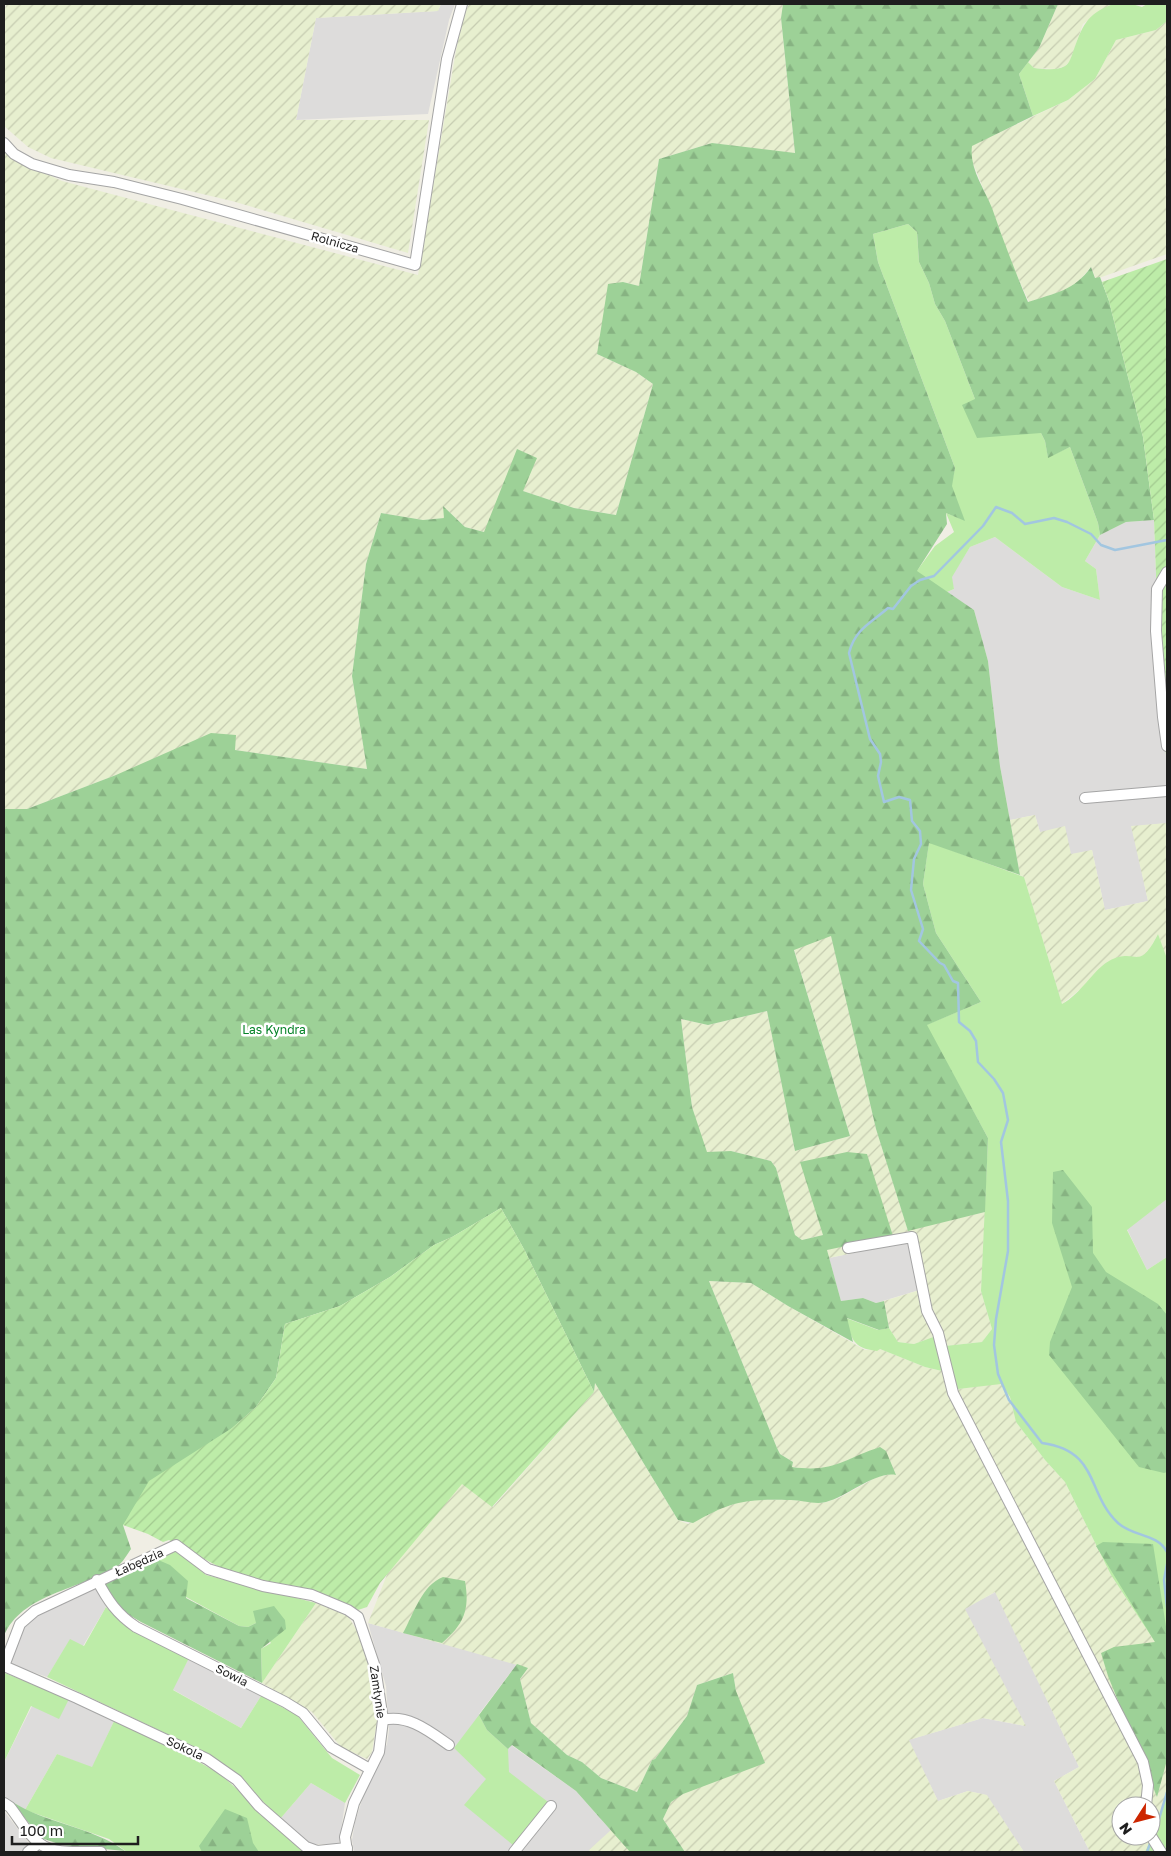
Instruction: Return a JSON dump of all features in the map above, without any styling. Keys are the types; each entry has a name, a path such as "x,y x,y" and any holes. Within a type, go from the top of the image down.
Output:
{"street":[{"name":"Rolnicza","path":"4,142 14,154 32,164 69,175 114,182 182,199 415,265 447,59 462,4"},
{"path":"1167,572 1157,589 1156,631 1167,746"},
{"path":"1085,798 1167,790"},
{"path":"848,1248 912,1237 927,1311 938,1333 953,1393 1142,1762 1148,1784 1147,1796"},
{"name":"Łabędzia","path":"4,1666 20,1624 35,1611 176,1544 208,1569 263,1586 312,1595 348,1610 358,1617"},
{"name":"Sowia","path":"97,1580 110,1605 122,1618 136,1627 291,1706 308,1719 331,1747 370,1769"},
{"name":"Zamłynie","path":"347,1850 345,1837 354,1803 379,1752 383,1720 375,1667 358,1617"},
{"name":"Sokola","path":"4,1666 207,1758 237,1780 259,1806 306,1847 317,1851 347,1850"},
{"path":"383,1720 394,1717 423,1727 449,1745"},
{"path":"4,1803 10,1807 39,1843 49,1848 74,1852 99,1852"},
{"path":"514,1852 551,1806"},
{"path":"28,1852 39,1843"}],"shaded area":[{"path":"441,4 455,4 449,20 428,114 296,120 316,18 438,11"},
{"path":"1154,520 1161,710 1167,764 1167,823 1132,827 1148,901 1105,910 1092,850 1071,855 1040,832 1035,815 1010,820 1000,766 988,661 974,610 947,592 954,589 951,577 970,547 995,537 1062,587 1100,600 1096,569 1085,561 1100,535 1126,522"},
{"path":"1167,1199 1167,1257 1147,1270 1127,1229"},
{"path":"911,1241 926,1288 876,1303 863,1298 841,1301 829,1258"},
{"path":"95,1586 106,1607 83,1646 70,1640 47,1677 12,1665 9,1660 24,1625 41,1613"},
{"path":"996,1592 1079,1767 1054,1781 1090,1852 1024,1852 986,1795 968,1791 938,1801 908,1740 983,1718 1025,1726 964,1608"},
{"path":"368,1623 517,1664 479,1714 509,1749 511,1745 576,1791 630,1852 521,1852 540,1828 532,1822 507,1852 354,1852 352,1840 355,1822 362,1800 387,1744 389,1730 386,1686"},
{"path":"189,1658 261,1696 241,1728 172,1689"},
{"path":"69,1699 115,1719 92,1768 57,1754 25,1810 4,1796 4,1762 32,1706"},
{"path":"311,1783 345,1803 339,1844 311,1844 280,1819"},
{"path":"4,1811 31,1846 21,1852 4,1852"}],"green space":[{"path":"6,4 441,4 438,11 316,18 296,120 429,120 408,253 232,201 51,158 28,147 4,126 4,15"},
{"path":"469,4 783,4 781,18 795,154 712,143 659,159 639,286 623,282 597,354 636,372 653,384 616,515 574,508 523,491 484,532 465,527 444,507 445,518 423,520 381,513 366,564 352,676 367,769 235,750 116,775 27,809 4,809 4,149 31,167 62,181 418,275 461,23"},
{"name":"Las Kyndra","path":"783,4 1058,4 1039,48 1019,74 1033,116 972,146 973,162 1028,302 1071,286 1085,275 1091,267 1095,278 1100,277 1109,301 1143,437 1154,520 1126,522 1100,535 1098,523 1070,447 1048,458 1045,441 1041,433 977,438 962,405 975,399 945,321 935,304 929,283 919,262 917,232 908,224 873,234 878,262 955,468 952,486 965,521 946,513 947,524 917,571 974,610 988,661 1000,766 1020,875 929,843 923,884 936,933 981,1002 927,1025 988,1138 985,1212 908,1231 876,1129 831,936 794,950 850,1136 795,1151 767,1011 708,1025 681,1019 692,1107 707,1152 731,1151 771,1161 776,1168 795,1235 802,1240 823,1235 800,1162 847,1152 867,1154 893,1236 827,1250 841,1301 863,1298 876,1303 884,1301 889,1328 879,1330 847,1318 853,1342 751,1283 709,1281 777,1448 780,1454 793,1462 792,1467 818,1468 838,1464 880,1447 886,1451 896,1475 888,1475 870,1480 826,1502 762,1500 740,1502 707,1515 693,1523 678,1520 595,1383 594,1392 525,1251 501,1208 452,1237 434,1245 390,1277 340,1306 285,1324 276,1378 256,1407 123,1525 131,1549 121,1563 103,1575 53,1594 38,1602 12,1622 4,1636 4,809 27,809 116,775 211,733 236,735 235,750 367,769 352,676 366,564 381,513 423,520 444,518 443,506 465,527 484,532 517,449 537,458 523,491 574,508 616,515 653,384 636,372 597,354 608,284 623,282 639,286 659,159 712,143 795,153 781,18"},
{"path":"1058,4 1113,4 1083,24 1070,61 1065,66 1056,69 1034,68 1028,62 1039,48"},
{"path":"1113,4 1132,4 1142,7 1147,4 1167,4 1167,21 1156,30 1116,40 1095,79 1068,100 1033,116 1019,74 1028,62 1034,68 1046,69 1058,69 1067,65 1086,22 1097,12"},
{"path":"1167,21 1167,254 1096,279 1091,267 1076,284 1066,290 1029,302 1001,240 991,207 970,156 971,146 1068,100 1095,79 1116,40 1156,30"},
{"path":"908,224 917,232 919,262 929,283 935,304 945,321 975,399 1041,433 1045,441 1048,457 1070,447 1098,523 1100,535 1085,561 1096,569 1100,600 1062,587 995,537 970,547 952,577 954,589 947,592 916,572 935,546 954,532 946,513 964,520 951,486 955,468 878,262 873,234"},
{"path":"1167,259 1167,764 1161,710 1154,520 1143,437 1109,301 1102,282"},
{"path":"1035,815 1040,832 1065,826 1071,854 1092,850 1105,910 1148,901 1131,826 1167,823 1167,961 1158,934 1147,954 1141,957 1124,957 1107,962 1089,982 1062,1004 1024,877 1020,875 1010,820"},
{"path":"929,842 1024,877 1062,1004 1069,1000 1109,961 1118,957 1136,957 1146,953 1158,934 1166,956 1167,1199 1127,1230 1147,1270 1167,1257 1167,1703 1155,1642 1111,1575 1065,1482 1045,1460 1016,1422 1010,1397 1001,1384 958,1389 942,1371 925,1367 880,1349 877,1351 862,1348 854,1341 846,1318 878,1330 889,1328 898,1342 914,1344 936,1336 945,1346 982,1342 992,1329 981,1291 988,1138 926,1025 981,1002 936,933 923,884"},
{"path":"831,935 876,1129 908,1230 985,1212 981,1291 992,1329 982,1342 945,1346 936,1336 914,1344 898,1342 889,1328 884,1301 926,1288 911,1241 829,1258 823,1235 802,1240 795,1235 776,1168 771,1161 731,1151 707,1153 700,1136 692,1107 681,1019 708,1025 767,1011 795,1151 850,1136 794,949"},
{"path":"1063,1170 1092,1207 1093,1253 1106,1272 1158,1304 1167,1315 1167,1472 1164,1473 1139,1467 1049,1355 1050,1342 1072,1287 1052,1223 1053,1172"},
{"path":"501,1208 525,1251 594,1392 492,1507 462,1484 380,1583 367,1607 355,1611 236,1576 169,1540 163,1542 123,1525 149,1481 232,1428 256,1407 276,1378 285,1324 340,1306 390,1277 434,1245 452,1237"},
{"path":"709,1281 751,1283 865,1350 880,1349 925,1367 942,1371 958,1389 1001,1383 1010,1397 1016,1422 1045,1460 1065,1482 1111,1575 1155,1642 1167,1703 1167,1788 1161,1811 1161,1796 1111,1796 1111,1846 1148,1846 1145,1852 1090,1852 1054,1781 1079,1767 995,1592 965,1609 1026,1726 983,1718 909,1740 938,1801 968,1791 987,1795 1024,1852 685,1852 663,1819 670,1802 683,1794 736,1691 733,1673 697,1685 687,1716 655,1759 652,1760 637,1792 601,1778 582,1762 567,1755 531,1723 520,1679 528,1668 368,1623 388,1572 462,1483 493,1507 594,1392 595,1383 678,1520 688,1524 714,1511 745,1500 793,1500 823,1503 839,1498 877,1477 891,1474 878,1448 831,1467 814,1470 792,1467 793,1462 780,1454"},
{"path":"1103,1542 1153,1544 1167,1633 1167,1760 1157,1796 1108,1676 1101,1653 1114,1647 1155,1642 1096,1546"},
{"path":"177,1550 206,1575 316,1603 262,1683 261,1649 271,1643 256,1623 248,1627 239,1626 186,1597 156,1559"},
{"path":"156,1559 170,1565 188,1581 186,1598 239,1626 248,1627 256,1623 253,1611 274,1606 285,1620 286,1629 261,1649 262,1683 119,1609 104,1584"},
{"path":"443,1577 465,1581 466,1608 464,1616 456,1629 442,1643 403,1633 429,1586"},
{"path":"316,1603 348,1616 362,1639 371,1665 378,1715 372,1752 367,1759 341,1747 312,1712 262,1683"},
{"path":"106,1607 125,1626 189,1658 173,1690 241,1728 261,1696 297,1715 332,1758 360,1775 345,1803 311,1783 280,1819 240,1778 209,1754 47,1677 70,1639 84,1646"},
{"path":"517,1664 528,1668 520,1679 531,1723 567,1755 582,1762 601,1778 637,1792 652,1760 655,1759 687,1716 697,1685 733,1673 736,1691 765,1763 683,1794 671,1802 663,1819 685,1852 630,1852 576,1791 512,1745 508,1749 487,1730 479,1715"},
{"path":"5,1673 69,1699 59,1719 31,1706 4,1762"},
{"path":"479,1715 487,1730 508,1749 509,1772 548,1802 513,1845 464,1805 486,1779 454,1748"},
{"path":"115,1719 176,1749 220,1774 308,1852 127,1852 109,1839 25,1810 57,1754 92,1767"},
{"path":"1167,1788 1167,1852 1145,1852 1148,1846 1161,1846 1161,1811"},
{"path":"11,1801 39,1815 98,1836 125,1851 62,1845 41,1838"},
{"path":"225,1809 247,1818 253,1843 259,1852 202,1852 199,1846"},
{"path":"611,1830 637,1852 590,1852 589,1850"}],"waterway":[{"path":"1167,540 1115,550 1101,545 1091,534 1067,522 1054,518 1025,524 1012,513 996,507 983,526 934,576 920,580 911,586 893,609 888,608 864,627 855,638 849,653 870,739 880,754 881,762 878,776 884,802 899,797 910,800 912,821 920,831 921,844 914,859 911,890 923,929 919,941 944,965 953,981 958,983 959,1022 970,1031 976,1041 978,1062 994,1079 1003,1093 1008,1120 1001,1142 1008,1201 1008,1251 996,1319 994,1345 998,1374 1009,1400 1042,1443 1061,1448 1074,1455 1083,1464 1108,1511 1118,1523 1131,1531 1157,1541 1167,1552"},
{"path":"1167,1564 1164,1580 1167,1607"},
{"path":"1161,1812 1167,1792"},
{"path":"1147,1852 1149,1846"}]}
